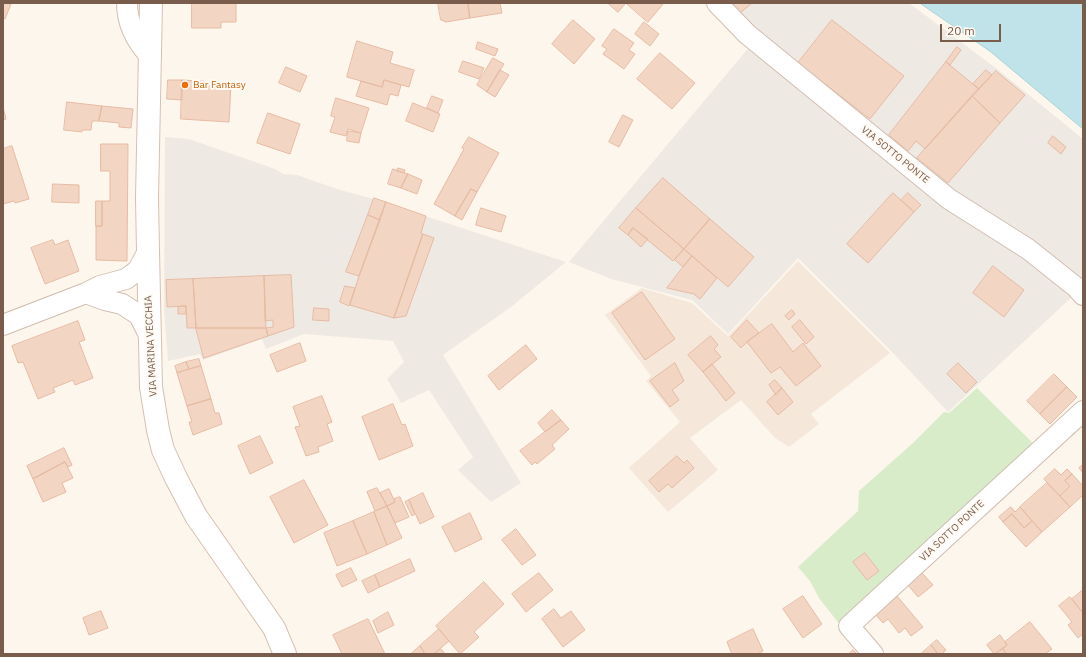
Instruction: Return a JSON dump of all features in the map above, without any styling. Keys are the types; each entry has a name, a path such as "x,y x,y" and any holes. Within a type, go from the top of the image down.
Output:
{"main road":[{"name":"VIA MARINA VECCHIA","path":"151,3 147,198 149,335 151,387 163,450 196,516 274,628 285,654"}],"street":[{"path":"127,3 127,13 131,28 140,45 150,56"},
{"name":"VIA SOTTO PONTE","path":"718,3 747,34 949,199 1028,248 1077,288 1083,295"},
{"path":"3,325 86,293 100,286 126,279 138,270 148,251"},
{"path":"86,293 122,304 139,315 149,335"},
{"name":"VIA SOTTO PONTE","path":"873,654 849,626 1083,411"}],"shaded area":[{"path":"725,3 909,3 997,69 1083,139 1083,308 1072,297 948,412 894,354 798,258 728,334 692,300 611,279 569,262 761,33 737,15"},
{"path":"165,137 189,139 275,169 283,174 297,175 566,262 511,307 443,355 521,483 491,502 458,470 473,457 429,390 401,403 387,379 404,362 393,341 304,334 266,349 262,339 203,360 200,354 168,361 164,308"},
{"path":"798,261 890,353 811,414 819,424 789,447 775,438 741,400 690,438 718,470 668,512 629,468 680,422 646,381 651,376 605,315 642,288 692,303 728,336"}],"green space":[{"path":"977,388 1037,447 840,625 819,598 810,581 798,567 858,511 859,491 913,443 944,412 949,413"}],"water":[{"path":"920,3 1083,3 1083,129 991,52"}],"building":[{"path":"3,3 11,4 5,19 3,18"},
{"path":"192,3 236,3 236,22 221,22 221,28 192,28"},
{"path":"438,3 468,3 470,18 446,22 441,20"},
{"path":"468,3 500,3 502,13 470,18"},
{"path":"608,3 626,3 618,12"},
{"path":"626,3 664,3 648,22"},
{"path":"731,3 752,3 740,13"},
{"path":"573,20 595,39 574,64 552,44"},
{"path":"832,20 904,76 870,119 798,63"},
{"path":"644,22 659,34 650,46 635,34"},
{"path":"614,29 634,43 629,50 635,54 624,69 603,54 607,49 602,46"},
{"path":"357,41 393,52 390,63 414,70 409,87 384,80 382,87 347,77"},
{"path":"478,42 498,49 495,56 476,49"},
{"path":"957,47 961,50 950,65 946,62"},
{"path":"660,53 695,83 672,109 637,79"},
{"path":"493,58 504,64 487,92 477,85"},
{"path":"463,61 484,68 479,79 459,72"},
{"path":"946,62 979,89 925,149 916,141 908,151 889,135"},
{"path":"286,67 307,76 300,92 279,83"},
{"path":"500,70 509,75 495,97 487,92"},
{"path":"986,70 992,75 979,89 973,84"},
{"path":"996,71 1025,95 1000,123 972,96"},
{"path":"168,80 182,80 182,100 167,99"},
{"path":"182,80 231,83 229,122 181,119"},
{"path":"384,80 401,85 398,96 390,94 387,105 356,96 361,81 382,87"},
{"path":"432,96 443,100 438,113 427,108"},
{"path":"972,96 1000,123 948,183 917,158"},
{"path":"336,98 369,108 361,133 348,129 346,136 330,132 335,117 331,116"},
{"path":"67,102 102,106 99,121 92,121 91,130 82,130 82,132 64,130"},
{"path":"413,103 440,114 433,132 406,121"},
{"path":"102,106 133,109 131,128 119,127 119,123 99,121"},
{"path":"3,107 6,119 3,120"},
{"path":"268,113 300,124 290,154 257,143"},
{"path":"623,115 633,120 619,147 609,142"},
{"path":"348,131 361,133 359,143 347,141"},
{"path":"1053,136 1066,147 1061,154 1048,143"},
{"path":"469,137 499,153 477,192 471,189 455,216 434,204"},
{"path":"101,144 128,144 127,261 96,260 96,226 102,226 102,201 110,201 110,171 101,171"},
{"path":"12,146 29,199 15,203 14,201 3,204 3,149"},
{"path":"398,168 405,170 404,173 397,171"},
{"path":"393,169 408,174 401,188 388,184"},
{"path":"408,174 422,180 417,194 401,188"},
{"path":"663,178 710,219 684,249 636,208"},
{"path":"53,184 79,185 79,203 52,202"},
{"path":"471,189 477,192 462,220 455,216"},
{"path":"893,193 914,212 868,263 847,244"},
{"path":"908,193 921,205 914,212 901,200"},
{"path":"374,198 386,202 380,220 368,215"},
{"path":"96,201 102,201 102,226 96,226"},
{"path":"386,202 426,216 421,233 423,234 394,318 350,305"},
{"path":"481,208 506,216 501,232 476,225"},
{"path":"636,208 684,249 673,261 633,228 628,235 619,228"},
{"path":"368,215 380,220 359,276 346,272"},
{"path":"710,219 754,257 728,287 684,249"},
{"path":"633,228 648,239 641,247 628,235"},
{"path":"423,234 434,238 406,316 394,318"},
{"path":"53,240 55,245 68,240 79,271 45,284 31,248"},
{"path":"684,249 692,256 683,267 675,260"},
{"path":"692,256 717,278 700,299 694,294 667,288"},
{"path":"993,266 1024,290 1004,317 973,293"},
{"path":"291,275 294,327 268,336 266,328 273,327 273,320 265,321 264,276"},
{"path":"264,276 266,328 196,328 193,279"},
{"path":"193,279 196,328 187,328 186,306 167,307 166,280"},
{"path":"345,286 355,288 349,306 340,302"},
{"path":"642,292 675,339 645,360 612,313"},
{"path":"186,306 186,314 178,314 178,307"},
{"path":"314,308 329,309 329,321 313,320"},
{"path":"792,310 795,314 789,320 785,316"},
{"path":"747,320 759,333 741,348 731,337"},
{"path":"800,320 814,337 806,344 792,327"},
{"path":"78,321 85,340 79,342 93,378 75,385 73,380 53,388 55,392 38,399 23,362 18,363 12,346"},
{"path":"772,324 793,352 803,343 821,366 796,386 780,367 771,373 747,342"},
{"path":"196,328 266,328 268,336 204,358"},
{"path":"711,336 718,345 714,349 721,357 703,372 688,355"},
{"path":"300,343 306,361 277,372 270,355"},
{"path":"526,345 537,359 499,390 488,376"},
{"path":"199,359 201,366 189,369 186,362"},
{"path":"186,362 189,369 177,373 175,366"},
{"path":"675,363 684,381 672,390 679,400 670,407 650,381"},
{"path":"958,363 977,382 966,393 947,374"},
{"path":"712,364 735,393 726,401 703,372"},
{"path":"201,366 211,399 187,406 177,373"},
{"path":"1054,374 1067,387 1040,414 1027,401"},
{"path":"775,380 782,388 776,395 769,385"},
{"path":"1067,387 1077,397 1050,424 1040,414"},
{"path":"782,388 793,402 778,415 767,402"},
{"path":"322,396 332,422 327,424 333,441 318,447 319,452 306,456 295,427 300,426 293,407"},
{"path":"211,399 215,413 219,413 222,424 193,435 189,422 192,422 187,406"},
{"path":"393,404 402,425 405,424 413,446 379,460 362,417"},
{"path":"552,410 561,420 545,432 538,423"},
{"path":"561,420 569,429 552,445 555,449 537,464 535,462 532,465 520,451"},
{"path":"260,436 273,463 250,474 238,446"},
{"path":"64,448 72,465 68,467 65,462 33,479 27,466"},
{"path":"677,456 684,463 687,460 694,468 672,488 668,484 659,492 649,481"},
{"path":"65,462 73,478 62,483 66,492 43,502 33,479"},
{"path":"1083,465 1083,473 1079,468"},
{"path":"1055,469 1061,475 1067,469 1072,474 1065,481 1070,486 1060,496 1044,479"},
{"path":"1072,474 1083,486 1083,495 1070,507 1060,496 1070,486 1065,481"},
{"path":"304,480 328,525 294,543 270,497"},
{"path":"1047,483 1070,507 1042,532 1020,507"},
{"path":"377,488 387,506 375,511 367,492"},
{"path":"389,489 395,502 387,506 380,493"},
{"path":"423,493 434,517 420,524 409,500"},
{"path":"400,497 409,517 395,523 387,506 395,502 394,499"},
{"path":"409,500 415,514 412,516 405,502"},
{"path":"387,506 402,538 387,545 374,512"},
{"path":"1011,507 1015,512 1020,507 1032,521 1024,528 1012,514 1003,522 999,517"},
{"path":"374,512 387,545 367,554 353,521"},
{"path":"470,513 482,539 455,552 442,527"},
{"path":"1012,514 1024,528 1032,521 1042,532 1026,547 1003,522"},
{"path":"353,521 367,554 337,566 324,533"},
{"path":"516,529 536,555 522,565 502,540"},
{"path":"865,553 879,571 867,580 853,562"},
{"path":"410,559 415,571 380,587 375,575"},
{"path":"351,568 357,580 342,587 336,575"},
{"path":"539,573 553,590 526,612 512,594"},
{"path":"922,573 933,585 918,597 908,585"},
{"path":"375,575 380,587 368,593 362,581"},
{"path":"484,582 504,604 474,632 479,637 460,654 436,626"},
{"path":"1083,590 1083,613 1072,599"},
{"path":"803,596 822,624 803,638 783,609"},
{"path":"897,596 923,627 911,636 905,628 899,633 888,619 883,623 875,614"},
{"path":"1070,597 1083,613 1083,634 1078,638 1068,625 1072,622 1059,606"},
{"path":"554,609 561,618 571,611 585,630 563,647 542,619"},
{"path":"101,611 108,628 89,635 83,618"},
{"path":"388,612 394,625 378,633 373,621"},
{"path":"368,619 385,654 342,654 333,635"},
{"path":"1030,622 1052,649 1045,654 1006,654 1003,649 1007,645 1005,642"},
{"path":"439,629 449,641 434,654 425,654 420,646"},
{"path":"753,629 763,651 757,654 732,654 727,642"},
{"path":"1000,635 1007,645 994,654 987,645"},
{"path":"937,640 946,650 942,654 938,654 931,645"},
{"path":"931,645 938,654 921,654"},
{"path":"420,646 425,654 411,654"},
{"path":"441,649 445,654 434,654"},
{"path":"1003,649 1006,654 996,654"},
{"path":"853,650 857,654 849,654"}],"place":[{"name":"Bar Fantasy","path":"185,85"}]}
